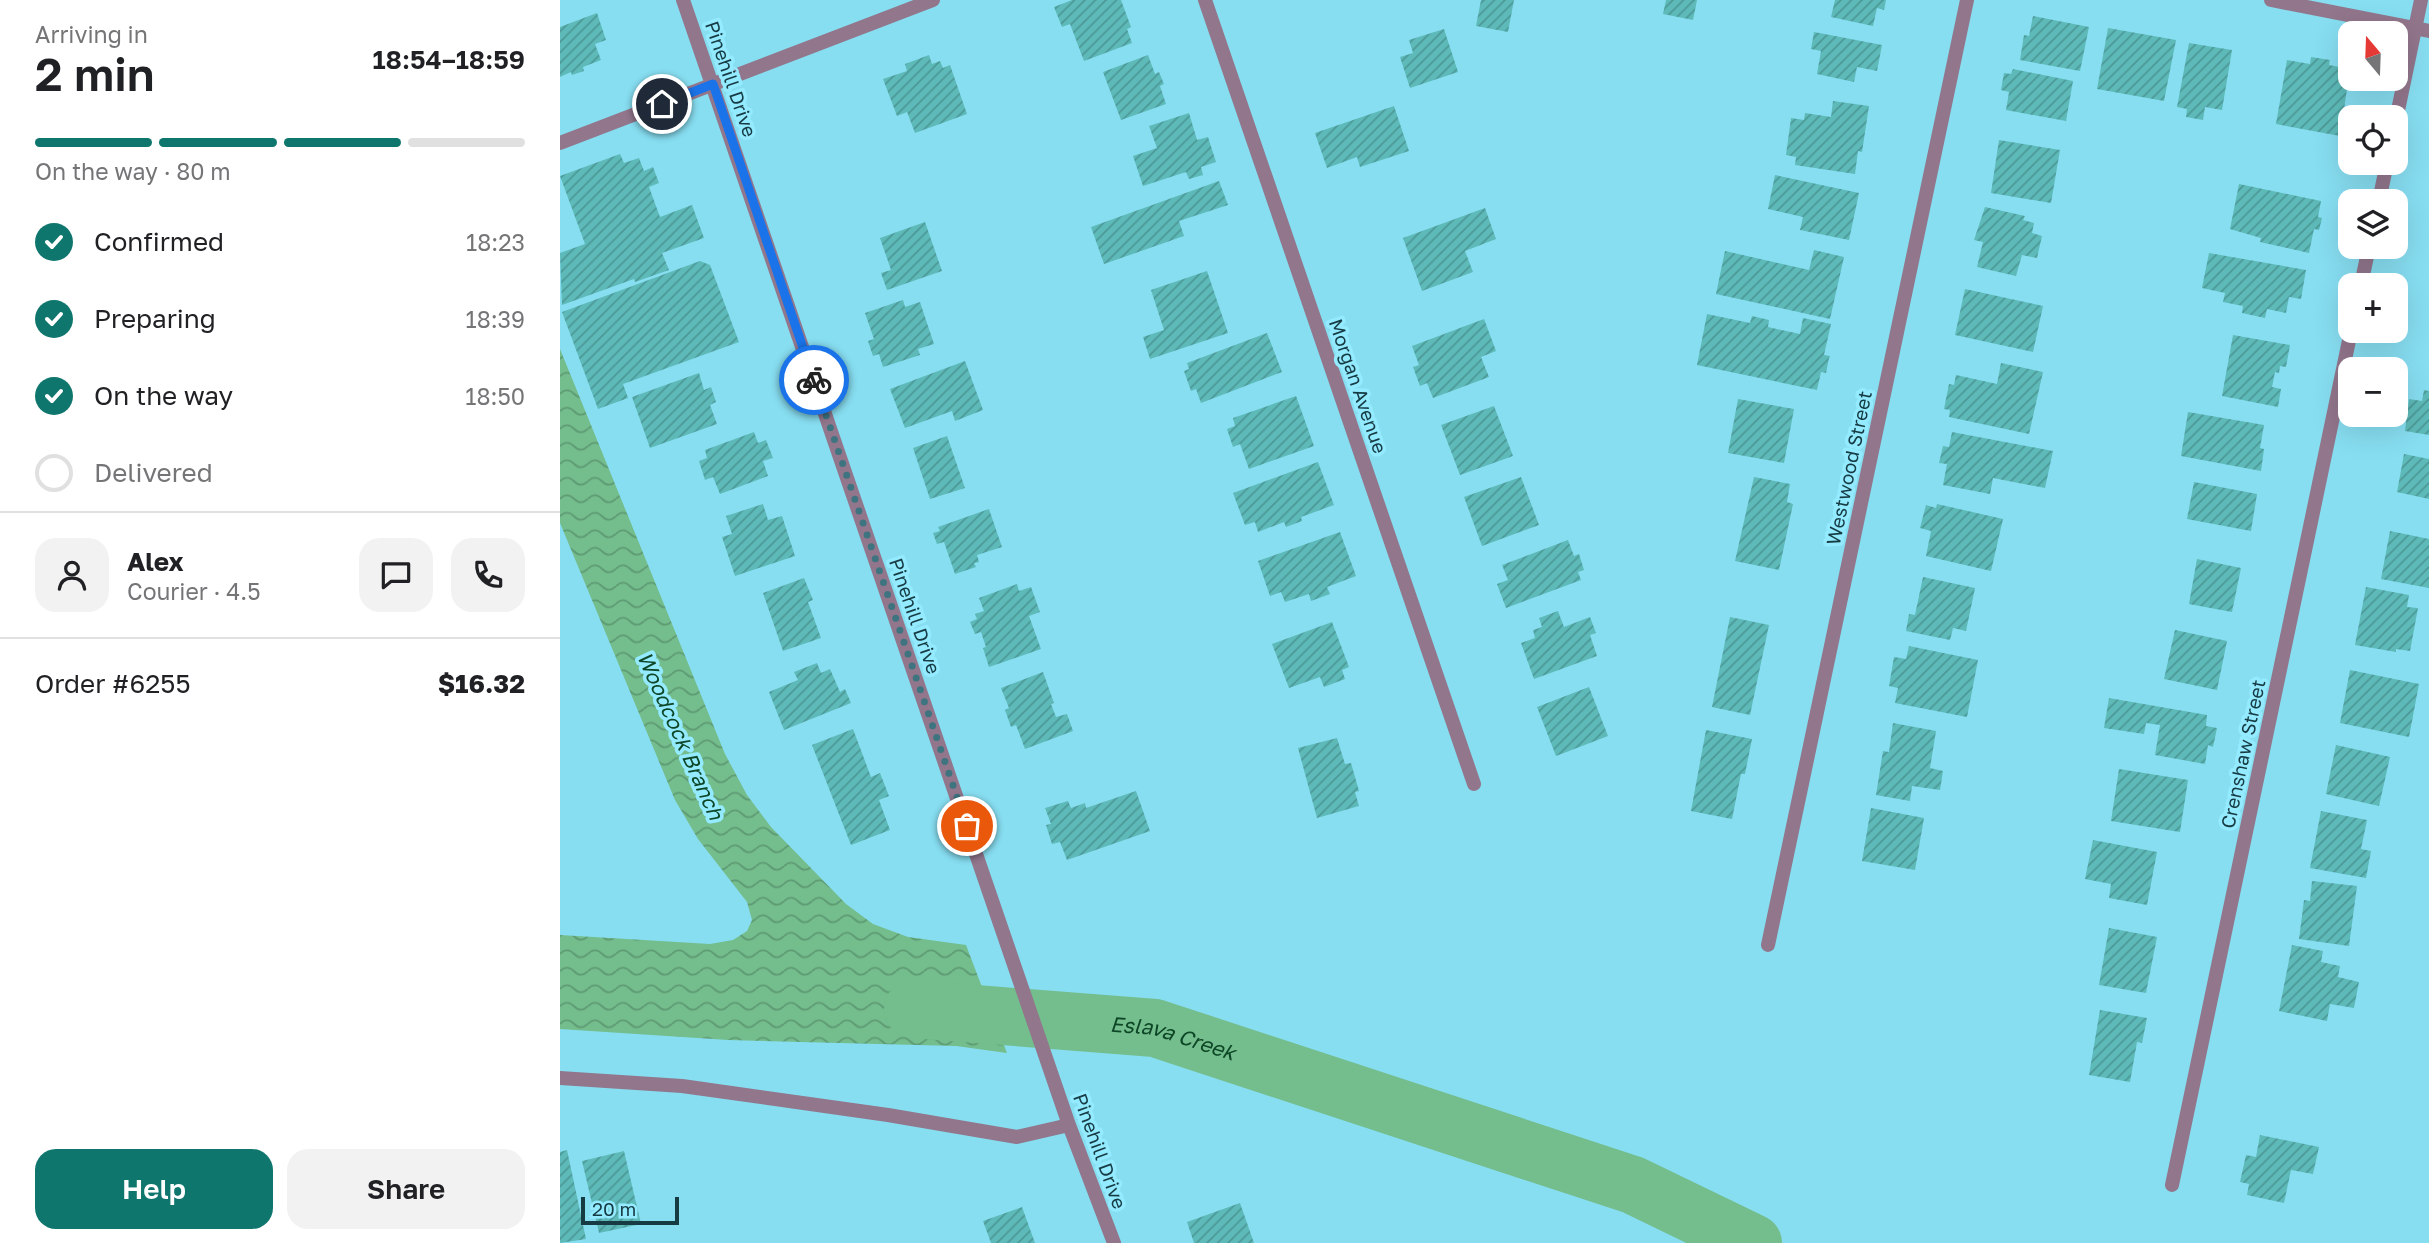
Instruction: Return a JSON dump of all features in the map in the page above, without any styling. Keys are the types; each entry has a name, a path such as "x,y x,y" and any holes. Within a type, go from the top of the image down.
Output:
{"street":[{"name":"Pinehill Drive","path":"683,0 1069,1125 1114,1243"},
{"path":"560,143 933,0"},
{"name":"Morgan Avenue","path":"1205,0 1474,784"},
{"name":"Westwood Street","path":"1769,945 1967,0"},
{"path":"2271,0 2422,29"},
{"path":"2400,105 2422,29 2421,0"},
{"name":"Crenshaw Street","path":"2172,1185 2348,343"},
{"path":"560,1077 682,1086 888,1115 1017,1137 1069,1125"}],"water":[{"name":"Woodcock Branch","path":"560,349 725,754 747,795 771,827 846,904 873,924 908,937 966,945 1007,1053 956,1046 728,1040 560,1029 560,935 710,944 733,940 747,931 752,920 747,902 698,839 675,800 560,523"}],"building":[{"path":"1072,0 1121,0 1131,27 1127,29 1132,43 1084,61 1070,24 1062,27 1054,7"},
{"path":"1481,0 1514,0 1508,32 1476,26"},
{"path":"1666,0 1697,0 1693,20 1663,14"},
{"path":"1835,0 1886,0 1884,10 1877,8 1873,26 1831,17"},
{"path":"597,13 606,40 595,44 601,60 583,67 584,71 572,75 571,72 560,77 560,27"},
{"path":"2033,16 2089,27 2080,71 2020,60 2024,35 2029,36"},
{"path":"2108,28 2176,40 2164,101 2097,89"},
{"path":"1444,29 1458,72 1410,88 1400,57 1413,53 1409,40"},
{"path":"1814,32 1882,45 1877,71 1857,67 1854,82 1817,74 1821,51 1811,49"},
{"path":"2189,43 2232,50 2222,110 2205,107 2203,120 2186,117 2187,109 2177,107"},
{"path":"929,55 932,64 940,61 943,68 950,65 967,114 915,133 907,112 897,116 883,79 907,71 905,64"},
{"path":"1148,55 1155,74 1159,72 1164,84 1160,86 1166,104 1121,120 1103,72"},
{"path":"2311,57 2330,60 2329,65 2338,67 2338,91 2347,91 2345,105 2338,105 2338,136 2276,124 2287,60 2310,64"},
{"path":"2013,69 2073,81 2066,121 2006,110 2009,92 2001,90 2004,73 2011,74"},
{"path":"1833,101 1869,106 1862,152 1858,151 1855,174 1795,165 1796,157 1786,155 1791,118 1804,120 1805,113 1831,117"},
{"path":"1394,106 1409,151 1360,167 1357,157 1327,168 1315,133"},
{"path":"1189,113 1197,140 1208,137 1216,162 1201,167 1203,175 1189,179 1186,172 1143,186 1133,156 1157,148 1149,126"},
{"path":"1999,140 2060,150 2051,203 1991,193"},
{"path":"620,154 624,163 639,158 644,171 653,167 659,183 649,187 660,217 692,205 704,238 662,253 669,270 635,282 634,279 562,305 560,253 585,244 560,176"},
{"path":"1775,175 1859,193 1849,240 1800,230 1803,217 1768,209"},
{"path":"1219,181 1228,205 1179,221 1184,236 1104,264 1091,227"},
{"path":"2239,184 2321,201 2318,217 2322,218 2319,230 2314,229 2309,253 2260,242 2261,238 2230,229"},
{"path":"1985,207 2025,216 2023,220 2034,223 2032,233 2042,236 2037,258 2022,255 2016,276 1977,267 1983,242 1974,240"},
{"path":"1485,208 1496,239 1465,251 1473,272 1422,291 1403,238"},
{"path":"925,222 942,271 887,290 881,273 891,270 880,238"},
{"path":"1814,250 1844,257 1830,319 1716,294 1725,251 1809,270"},
{"path":"2209,253 2306,270 2301,299 2289,297 2286,313 2267,309 2265,318 2242,313 2243,306 2223,302 2225,293 2202,288"},
{"path":"700,261 710,265 739,342 623,384 628,398 598,409 562,312"},
{"path":"1207,271 1228,333 1150,359 1143,337 1164,330 1151,290"},
{"path":"1965,289 2043,306 2033,352 1955,335"},
{"path":"903,300 905,307 920,302 934,344 918,349 920,355 883,367 879,354 873,356 868,341 874,339 865,313"},
{"path":"1707,314 1750,323 1752,316 1769,320 1768,327 1800,334 1803,318 1831,324 1824,355 1830,356 1826,373 1821,372 1817,390 1697,365"},
{"path":"1484,319 1496,351 1481,357 1489,377 1433,398 1427,383 1420,386 1413,367 1419,365 1412,346"},
{"path":"1267,333 1282,372 1201,403 1196,389 1191,391 1184,371 1189,369 1187,363"},
{"path":"2233,335 2290,345 2286,367 2280,366 2279,373 2275,372 2272,387 2281,389 2278,407 2222,396"},
{"path":"965,361 983,410 955,421 952,411 905,428 890,389"},
{"path":"2001,363 2043,372 2029,434 1949,417 1950,410 1944,409 1949,384 1954,385 1956,375 1997,384"},
{"path":"699,373 704,390 711,387 716,402 710,405 717,424 650,448 632,397"},
{"path":"2424,390 2429,391 2429,435 2405,431 2408,427 2409,399 2422,401"},
{"path":"1296,396 1314,446 1249,469 1240,444 1233,447 1227,429 1235,426 1233,418"},
{"path":"1738,399 1794,409 1784,463 1728,453"},
{"path":"1494,406 1513,456 1460,475 1441,425"},
{"path":"2188,412 2264,425 2260,448 2264,449 2261,471 2181,456"},
{"path":"754,432 758,443 766,440 773,458 763,461 768,476 720,494 713,477 705,480 699,461 707,458 705,450"},
{"path":"1952,432 2053,451 2045,488 1993,478 1990,494 1943,485 1947,464 1939,463 1943,446 1949,447"},
{"path":"947,436 965,488 930,499 913,448"},
{"path":"2404,454 2429,459 2429,499 2397,492"},
{"path":"1318,462 1334,505 1301,517 1302,521 1286,527 1284,522 1258,532 1255,522 1245,525 1233,493"},
{"path":"1521,477 1539,525 1482,546 1464,497"},
{"path":"1754,477 1790,484 1787,502 1793,504 1779,570 1735,561"},
{"path":"2194,482 2257,494 2251,531 2187,519"},
{"path":"763,504 768,520 782,516 795,556 735,576 722,537 732,534 726,516"},
{"path":"1937,504 2003,519 1991,571 1926,556 1931,531 1920,528 1926,505 1936,508"},
{"path":"989,509 1002,547 977,555 979,562 974,563 976,567 955,574 944,542 937,544 933,533 940,531 938,527"},
{"path":"2390,531 2429,539 2429,588 2381,579"},
{"path":"1340,532 1356,576 1327,587 1330,594 1311,601 1309,594 1285,602 1281,592 1270,596 1258,561"},
{"path":"1568,540 1574,556 1579,554 1584,570 1578,572 1581,580 1506,608 1497,584 1508,580 1502,565"},
{"path":"2197,559 2241,568 2232,612 2189,604"},
{"path":"1923,577 1975,588 1966,631 1953,628 1950,640 1906,631 1909,614 1915,615"},
{"path":"804,578 813,600 808,602 821,638 783,651 763,593"},
{"path":"1017,584 1019,591 1031,587 1040,612 1029,616 1041,649 989,667 981,632 975,634 970,622 977,619 975,614 984,611 979,598"},
{"path":"2366,587 2409,595 2407,607 2418,608 2410,651 2396,649 2396,652 2355,645"},
{"path":"1558,611 1564,627 1590,617 1596,633 1590,635 1597,656 1534,679 1521,643 1535,638 1533,630 1542,627 1539,618"},
{"path":"1730,617 1769,625 1750,715 1712,707"},
{"path":"1332,622 1349,667 1342,670 1345,679 1324,687 1320,677 1289,688 1272,644"},
{"path":"2175,630 2227,641 2217,690 2164,679"},
{"path":"1909,646 1978,660 1967,717 1895,703 1898,688 1889,686 1894,657 1906,659"},
{"path":"817,663 821,673 830,669 840,692 845,689 851,703 784,730 769,692 798,680 794,672"},
{"path":"2350,670 2419,684 2409,737 2340,723"},
{"path":"1043,672 1056,717 1067,714 1073,731 1025,749 1016,725 1011,727 1005,710 1009,708 1001,688"},
{"path":"1589,687 1608,736 1556,756 1537,707"},
{"path":"2109,698 2207,715 2206,726 2217,728 2213,747 2208,745 2205,764 2155,755 2160,725 2146,723 2144,734 2104,728"},
{"path":"1893,723 1936,731 1930,768 1943,771 1940,790 1912,786 1910,801 1876,795 1883,751 1889,752"},
{"path":"853,729 871,777 880,773 889,796 879,800 890,830 851,845 812,745"},
{"path":"1706,730 1752,739 1745,774 1741,774 1732,819 1691,811"},
{"path":"1337,738 1345,764 1351,763 1359,791 1355,792 1359,806 1317,818 1298,748"},
{"path":"2336,745 2390,757 2379,806 2326,794"},
{"path":"2119,769 2188,780 2180,832 2111,821"},
{"path":"1136,791 1150,831 1067,860 1060,842 1052,844 1046,825 1051,824 1045,808 1068,801 1071,808 1085,803 1086,808"},
{"path":"1871,808 1924,818 1915,870 1862,861"},
{"path":"2321,811 2367,820 2361,849 2371,851 2366,878 2310,868"},
{"path":"2093,840 2157,852 2147,905 2109,898 2111,884 2085,879"},
{"path":"2312,881 2357,886 2349,946 2299,939 2304,900 2310,901"},
{"path":"2109,928 2157,937 2146,993 2099,985"},
{"path":"2292,945 2323,951 2321,962 2340,966 2338,977 2359,982 2354,1008 2330,1004 2327,1021 2279,1011"},
{"path":"2100,1010 2147,1018 2142,1043 2137,1042 2130,1082 2089,1075"},
{"path":"2260,1135 2319,1147 2313,1174 2291,1170 2284,1203 2247,1195 2249,1184 2240,1182 2246,1155 2256,1157"},
{"path":"567,1150 586,1239 560,1243 560,1152"},
{"path":"624,1151 641,1224 599,1233 582,1161"},
{"path":"1240,1203 1254,1243 1194,1243 1187,1222"},
{"path":"1022,1207 1035,1243 991,1243 983,1221"}],"waterway":[{"name":"Eslava Creek","path":"913,1009 1155,1028 1633,1185 1753,1243"}],"way so far":[{"path":"814,380 967,826"}],"route":[{"path":"662,104 713,84 814,380"}]}
